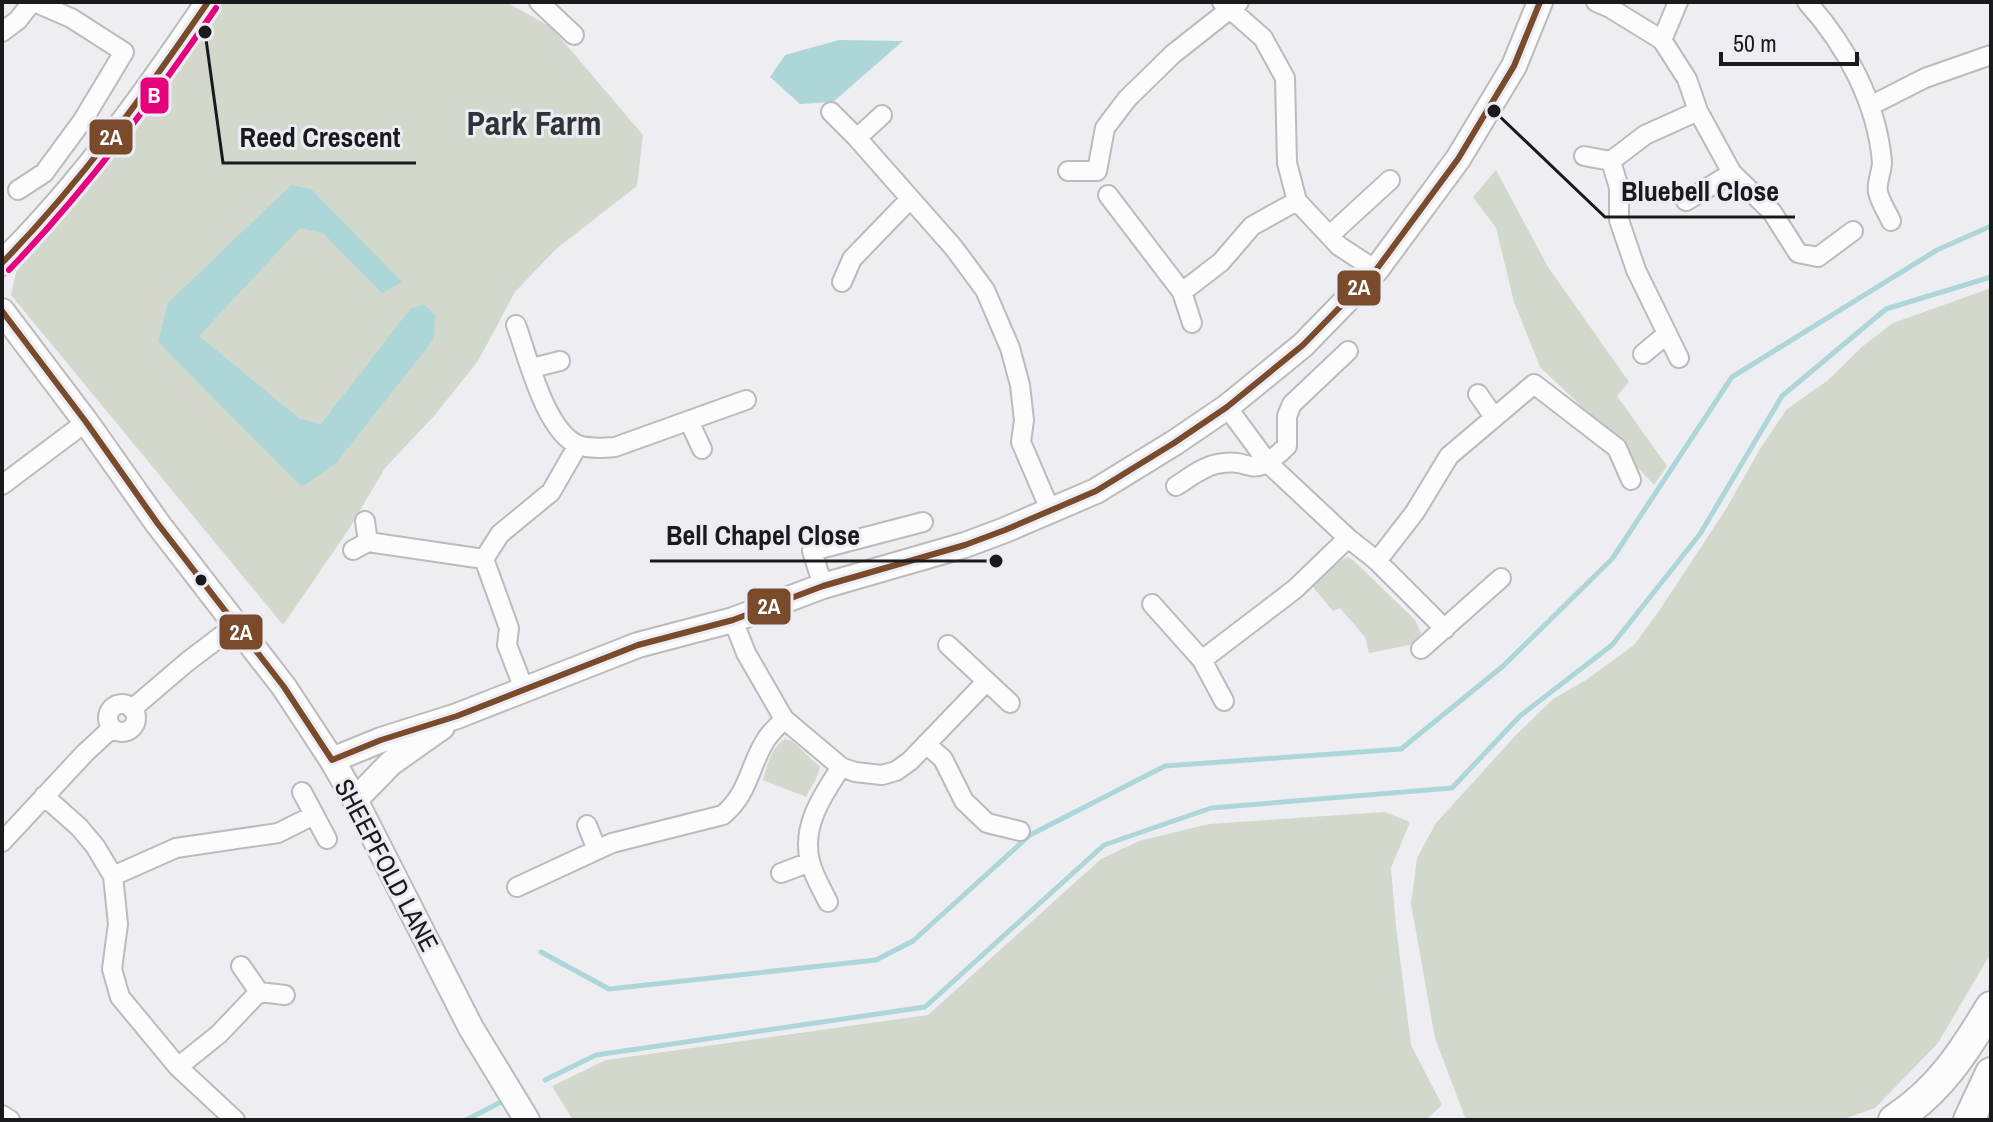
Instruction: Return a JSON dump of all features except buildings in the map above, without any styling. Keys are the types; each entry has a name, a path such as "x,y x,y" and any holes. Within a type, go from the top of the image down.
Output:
{"main road":[{"path":"1894,1120 1917,1106 1949,1074 1991,1007"},
{"path":"1969,1120 1991,1073"}],"street":[{"path":"2,32 18,20 33,2 71,18 124,52 83,120 44,173 18,190"},
{"path":"2,263 113,138 208,2"},
{"path":"332,760 381,740 457,716 638,645 733,620 823,586 965,545 1096,491 1227,407 1303,345 1376,270 1458,159 1514,66 1540,2"},
{"path":"1596,2 1662,40 1687,79 1698,111 1732,173 1772,212 1798,253 1818,257 1853,231"},
{"path":"1662,40 1678,2"},
{"path":"1807,2 1843,50 1870,106 1882,164 1877,191 1891,221"},
{"path":"546,4 574,35"},
{"path":"1068,171 1097,171 1105,128 1127,99 1230,5 1263,38 1285,78 1287,163 1297,201 1339,246 1376,270"},
{"path":"1870,106 1925,78 1991,55"},
{"path":"1584,156 1611,161 1645,135 1698,111"},
{"path":"831,112 965,261 985,290 1000,319 1020,385 1024,420 1021,442 1051,512"},
{"path":"857,138 882,115"},
{"path":"1611,161 1619,188 1619,220 1636,270 1679,358"},
{"path":"1686,201 1732,173"},
{"path":"1330,235 1390,180"},
{"path":"1108,195 1182,292 1192,323"},
{"path":"842,282 852,259 909,200"},
{"path":"1182,292 1221,262 1252,226 1297,201"},
{"name":"SHEEPFOLD LANE","path":"2,311 158,524 284,687 332,760 471,1028 527,1120"},
{"path":"516,325 551,418 562,435 578,445 615,447 746,400"},
{"path":"1643,354 1667,334"},
{"path":"1176,486 1217,464 1256,468 1269,464 1287,446 1287,416 1292,404 1348,351"},
{"path":"532,368 560,361"},
{"path":"1377,561 1415,512 1449,456 1534,384 1617,448 1631,480"},
{"path":"1478,394 1494,417"},
{"path":"1227,407 1269,464 1377,561 1445,629"},
{"path":"689,421 702,449"},
{"path":"2,485 86,422"},
{"path":"484,559 500,534 551,492 578,445"},
{"path":"365,521 361,546 484,559"},
{"path":"823,586 812,551 923,522"},
{"path":"1202,660 1295,589 1348,538"},
{"path":"484,559 509,628 507,645 524,689"},
{"path":"1421,649 1501,578"},
{"path":"1152,604 1202,660 1224,701"},
{"path":"733,620 746,653 784,719 841,767 855,772 882,775 896,771 986,682"},
{"path":"2,842 112,728 109,719 115,707 124,705 132,709 237,624"},
{"path":"948,645 1010,703"},
{"path":"355,800 391,763 457,716"},
{"path":"517,887 621,840 723,815 744,792 767,738 784,719"},
{"path":"926,744 943,759 964,801 987,823 1020,831"},
{"path":"828,902 810,862 808,839 815,811 841,767"},
{"path":"302,792 327,839"},
{"path":"44,796 87,837 113,876 117,903 112,969 120,997 178,1067 235,1120"},
{"path":"113,876 176,848 278,833 314,815"},
{"path":"587,825 597,850"},
{"path":"781,873 810,862"},
{"path":"241,966 259,992 285,995"},
{"path":"178,1067 219,1034 259,992"},
{"path":"2,1115 10,1120"}],"shaded area":[{"path":"218,2 506,2 551,27 643,135 637,186 556,249 515,292 478,361 434,416 385,468 349,529 283,625 11,295 16,272 142,115"},
{"path":"1496,170 1548,267 1629,382 1617,396 1667,466 1654,485 1540,367 1514,302 1496,228 1473,197"},
{"path":"1991,288 1991,953 1938,1043 1875,1108 1841,1120 1466,1120 1435,1038 1411,904 1417,858 1436,823 1553,699 1586,680 1634,645 1726,509 1787,409 1827,381 1863,346 1893,323"},
{"path":"1347,557 1415,620 1421,633 1410,645 1369,653 1365,637 1340,608 1333,611 1312,586 1330,567"},
{"path":"785,739 792,741 820,767 806,797 763,780 773,752"},
{"path":"1385,812 1410,822 1391,868 1411,1045 1442,1105 1426,1120 573,1120 552,1086 606,1060 928,1015 1101,859 1139,841 1209,824"}],"water":[{"path":"839,40 903,41 833,102 800,104 770,77 785,55"},
{"path":"291,185 311,189 402,282 382,293 323,233 300,228 199,336 300,419 321,424 411,308 425,305 435,315 434,339 336,463 302,487 158,342 168,303"}],"waterway":[{"path":"541,952 609,989 876,960 913,941 1030,835 1165,766 1401,749 1502,667 1612,559 1732,377 1937,250 1991,226"},
{"path":"545,1080 596,1055 925,1007 1104,845 1211,808 1452,788 1520,716 1612,645 1700,534 1782,396 1886,309 1991,277"},
{"path":"466,1120 507,1099"}],"transit line":[{"name":"2A","path":"2,263 111,137 208,2"},
{"name":"2A","path":"2,311 158,524 284,687 332,760 381,740 457,716 638,645 733,620 823,586 965,545 1005,530 1096,491 1174,443 1227,407 1303,345 1376,270 1458,159 1514,66 1540,2"},
{"name":"B","path":"9,270 118,143 216,8"}],"place":[{"name":"Reed Crescent","path":"205,32"},
{"name":"Bluebell Close","path":"1494,111"},
{"name":"Bell Chapel Close","path":"996,561"}],"district":[{"name":"Park Farm","path":"534,123"}]}
